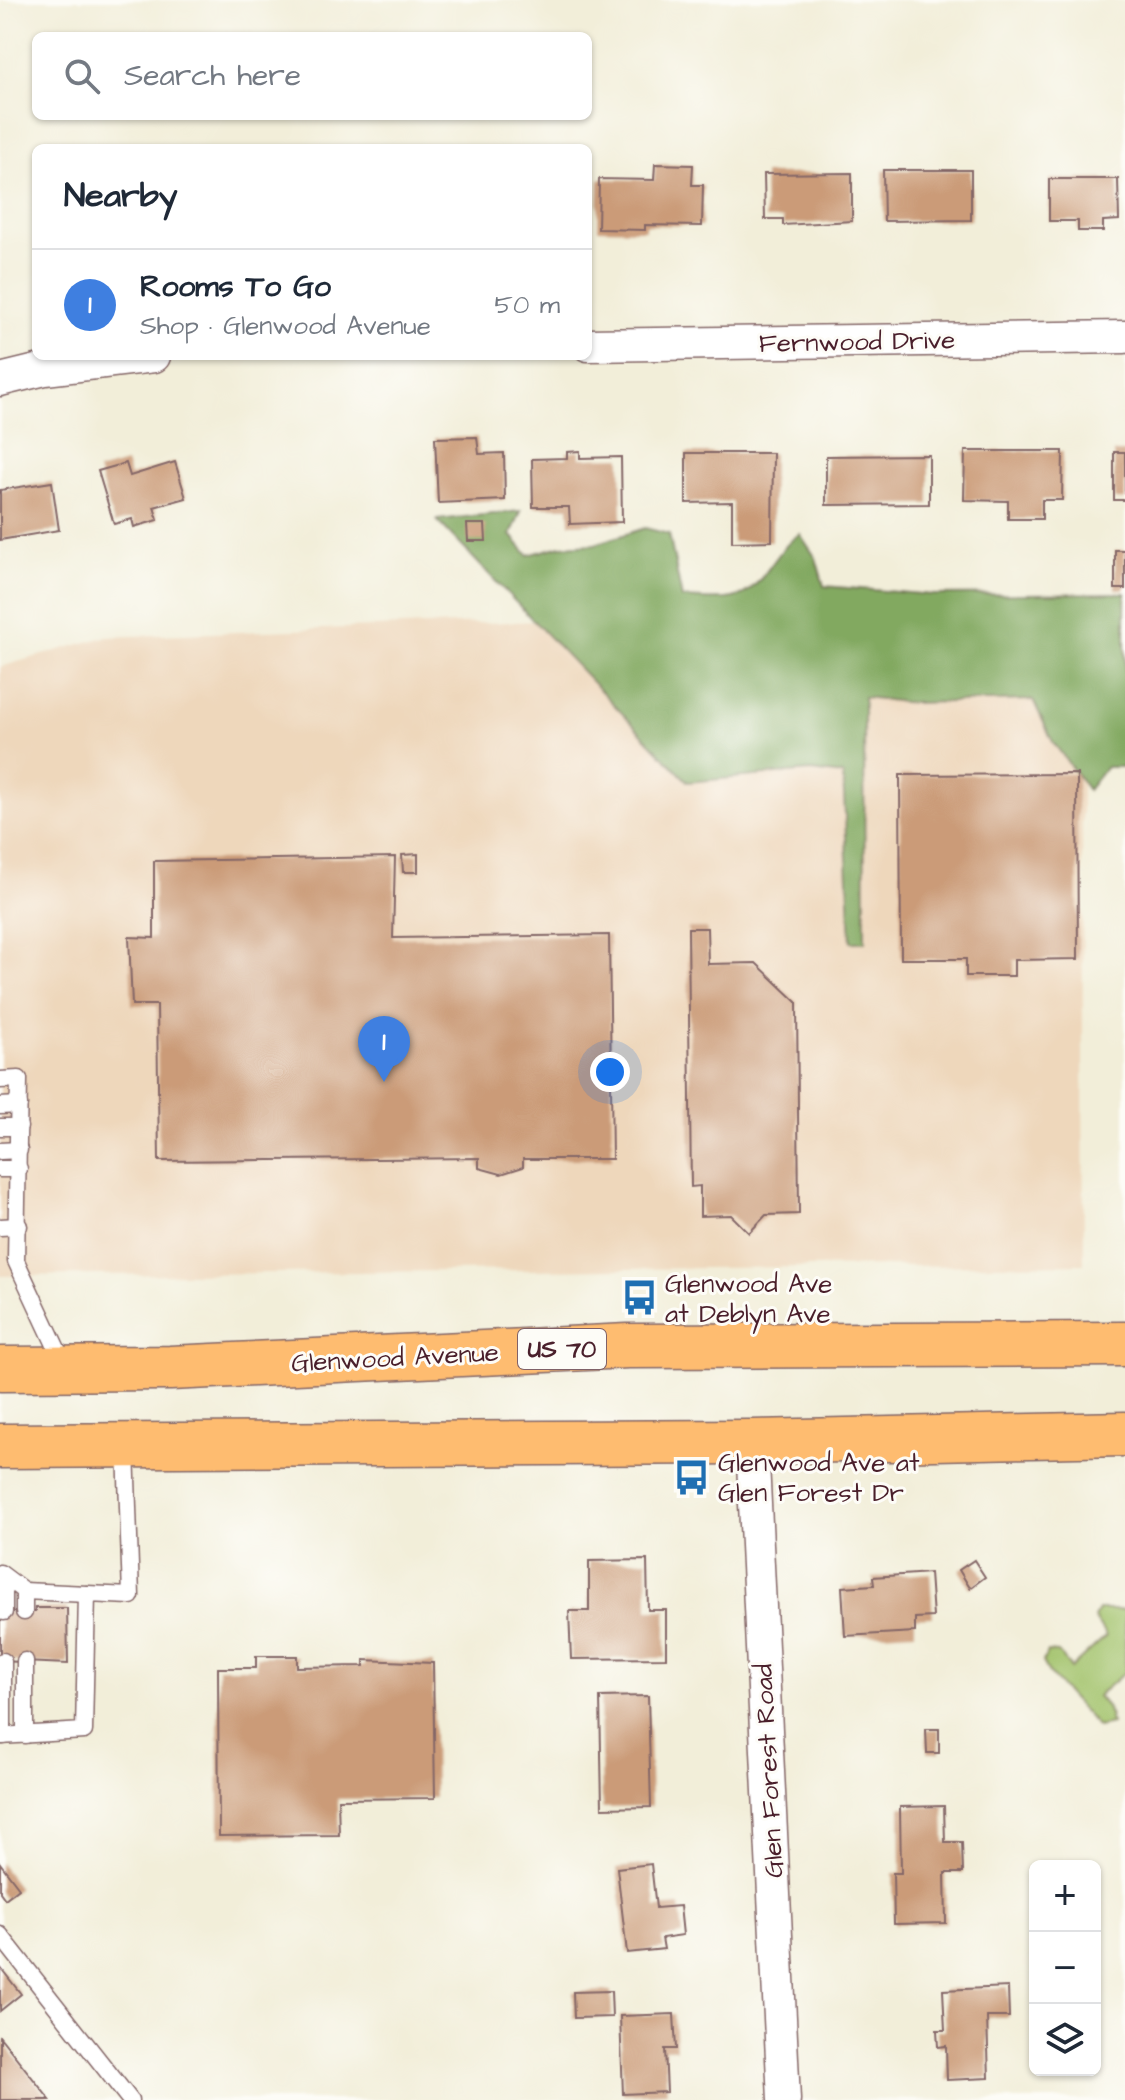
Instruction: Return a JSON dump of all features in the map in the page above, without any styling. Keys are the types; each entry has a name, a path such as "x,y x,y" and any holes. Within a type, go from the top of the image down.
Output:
{"highway":[{"name":"Glenwood Avenue","path":"0,1369 170,1368 628,1346 1125,1344"},
{"path":"4,1453 126,1445 752,1442 1125,1434"}],"street":[{"name":"Fernwood Drive","path":"592,345 1125,337"},
{"path":"0,380 45,369 120,360"},
{"name":"Glen Forest Road","path":"752,1442 784,2100"}],"lane":[{"path":"0,1080 19,1079 19,1226 16,1261 67,1369"},
{"path":"0,1106 19,1105"},
{"path":"0,1127 19,1127"},
{"path":"0,1151 19,1150"},
{"path":"0,1169 19,1169"},
{"path":"0,1227 19,1226"},
{"path":"0,1573 24,1591 131,1596 126,1445"},
{"path":"0,1583 4,1588 4,1612"},
{"path":"24,1591 24,1612"},
{"path":"3,1661 1,1736 84,1731 87,1594"},
{"path":"25,1661 25,1735"},
{"path":"0,1935 130,2100"}],"shaded area":[{"path":"1081,601 1084,1264 0,1276 0,667 105,637"}],"green space":[{"path":"521,511 511,535 528,555 561,546 595,544 645,528 669,534 682,598 721,599 743,594 761,579 783,549 800,534 816,558 824,586 934,595 1125,593 1125,767 1106,767 1088,790 1053,742 1033,700 911,703 864,697 865,942 851,942 843,775 811,771 688,782 437,520"},
{"path":"1098,1610 1125,1610 1125,1672 1097,1696 1108,1709 1111,1724 1098,1727 1050,1675 1043,1662 1047,1652 1058,1653 1071,1668 1106,1636 1094,1618"}],"building":[{"path":"655,164 693,165 692,185 703,185 702,226 645,225 645,230 598,229 599,179 654,180"},
{"path":"883,170 971,170 971,220 884,221"},
{"path":"852,173 852,221 783,225 783,219 765,219 764,174"},
{"path":"1049,179 1118,179 1119,220 1103,221 1103,231 1078,231 1078,221 1049,221"},
{"path":"477,437 479,454 504,453 505,500 438,503 435,438"},
{"path":"580,451 580,458 621,457 622,522 570,524 569,507 533,507 532,459 567,458 567,452"},
{"path":"965,451 1063,451 1062,500 1042,500 1042,519 1008,519 1008,501 964,500"},
{"path":"1114,452 1125,452 1125,500 1114,500"},
{"path":"686,453 773,453 772,541 732,542 732,502 686,503"},
{"path":"929,455 929,504 826,505 826,456"},
{"path":"175,462 186,498 154,507 158,520 134,527 132,519 114,524 98,471 126,463 130,476"},
{"path":"52,482 59,530 0,540 0,490"},
{"path":"467,524 485,524 486,541 468,541"},
{"path":"1115,550 1125,550 1125,589 1115,589"},
{"path":"1077,774 1078,959 1014,960 1014,976 966,976 966,959 901,959 900,775"},
{"path":"418,854 418,872 403,872 402,855"},
{"path":"395,857 393,938 609,935 612,1159 523,1159 523,1167 501,1174 479,1168 479,1158 159,1161 157,1005 132,1005 129,937 154,938 154,861"},
{"path":"688,928 707,928 708,964 756,963 797,1002 799,1214 766,1215 749,1233 731,1215 700,1216 700,1186 691,1187"},
{"path":"647,1560 648,1610 666,1610 666,1658 571,1659 569,1611 589,1611 589,1561"},
{"path":"974,1560 985,1577 970,1588 959,1570"},
{"path":"930,1573 933,1617 915,1618 915,1632 845,1636 842,1587 874,1585 873,1577"},
{"path":"35,1608 67,1608 68,1664 0,1661 0,1612 35,1612"},
{"path":"256,1656 297,1656 297,1667 364,1666 364,1660 433,1663 435,1798 338,1799 339,1835 219,1836 218,1668 256,1668"},
{"path":"648,1696 651,1807 602,1808 600,1697"},
{"path":"926,1729 939,1729 939,1753 927,1753"},
{"path":"944,1806 945,1842 962,1842 963,1873 945,1873 946,1923 894,1924 893,1873 901,1873 900,1807"},
{"path":"0,1863 19,1888 5,1899 0,1892"},
{"path":"651,1864 656,1908 680,1906 683,1935 662,1938 664,1949 627,1953 617,1868"},
{"path":"0,1967 21,1994 0,2011"},
{"path":"1008,1987 1009,2017 987,2017 989,2078 947,2080 946,2046 938,2047 937,2030 945,2030 943,1990"},
{"path":"611,1991 612,2017 574,2018 573,1992"},
{"path":"674,2014 676,2049 665,2049 667,2092 623,2094 620,2016"},
{"path":"0,2037 50,2100 0,2100"}],"place":[{"name":"Rooms To Go","path":"384,1082"},
{"name":"Glenwood Ave at Deblyn Ave","path":"639,1298"},
{"name":"Glenwood Ave at Glen Forest Dr","path":"692,1477"}]}
